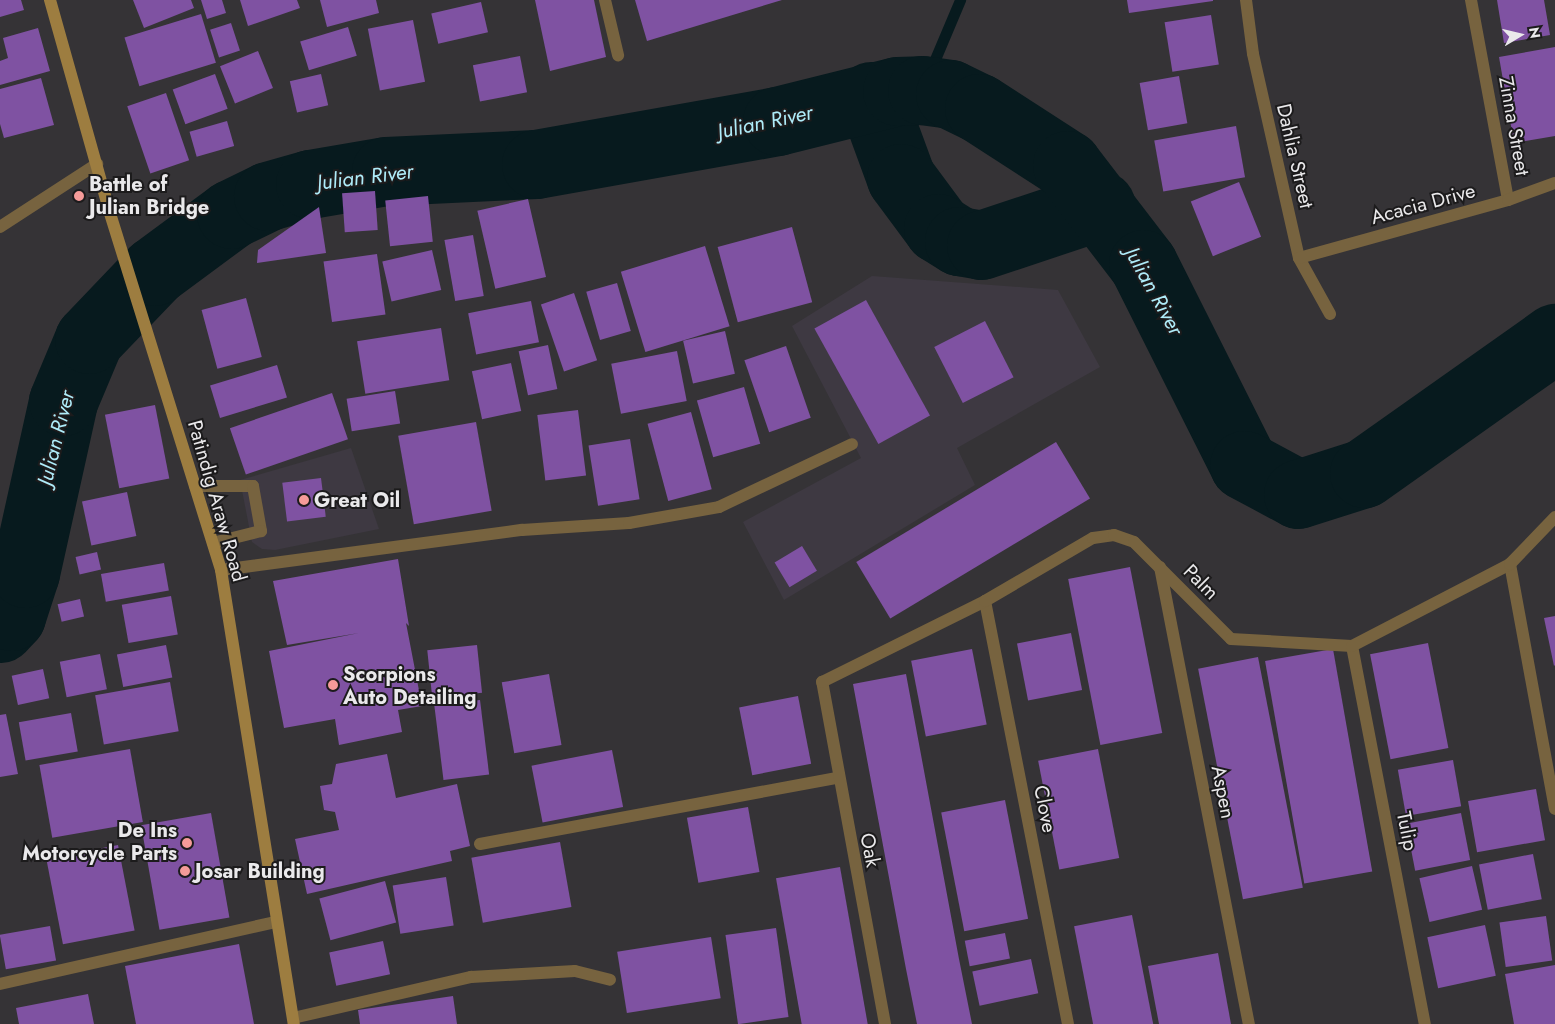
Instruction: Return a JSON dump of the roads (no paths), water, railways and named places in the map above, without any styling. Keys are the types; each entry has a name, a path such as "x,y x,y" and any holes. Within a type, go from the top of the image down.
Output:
{"main road":[{"name":"Patindig Araw Road","path":"50,0 108,207 221,570 293,1021"}],"street":[{"path":"605,0 618,55"},
{"name":"Dahlia Street","path":"1246,0 1253,54 1299,258 1330,314"},
{"name":"Zinna Street","path":"1471,0 1508,200"},
{"path":"0,227 97,164"},
{"name":"Acacia Drive","path":"1299,258 1508,200 1555,183"},
{"path":"221,570 522,530 629,523 719,507 852,444"},
{"path":"195,486 253,486 261,532 213,544"},
{"path":"1352,646 1510,564 1555,517"},
{"name":"Palm","path":"822,682 985,601 1092,538 1114,536 1134,542 1231,639 1352,646"},
{"path":"1510,564 1555,809"},
{"name":"Aspen","path":"1160,567 1249,1024"},
{"name":"Clove","path":"985,601 1068,1024"},
{"name":"Tulip","path":"1352,646 1425,1024"},
{"name":"Oak","path":"822,682 837,778 885,1024"},
{"path":"480,844 837,778"},
{"path":"0,984 276,922"},
{"path":"293,1021 471,977 575,971 610,980"}],"waterway":[{"path":"922,90 960,0"},
{"name":"Julian River","path":"0,628 11,616 25,573 63,401 89,339 154,271 231,214 268,196 310,184 386,171 536,164 777,121 897,91 922,90 950,94 979,108 1067,165 1143,264 1244,465 1298,494 1364,473 1555,338"},
{"path":"871,96 901,178 938,228 959,241 981,245 1101,205"}],"place":[{"name":"Battle of Julian Bridge","path":"79,196"},
{"name":"Great Oil","path":"304,500"},
{"name":"Scorpions Auto Detailing","path":"333,685"},
{"name":"De Ins Motorcycle Parts","path":"187,843"},
{"name":"Josar Building","path":"185,871"}]}
